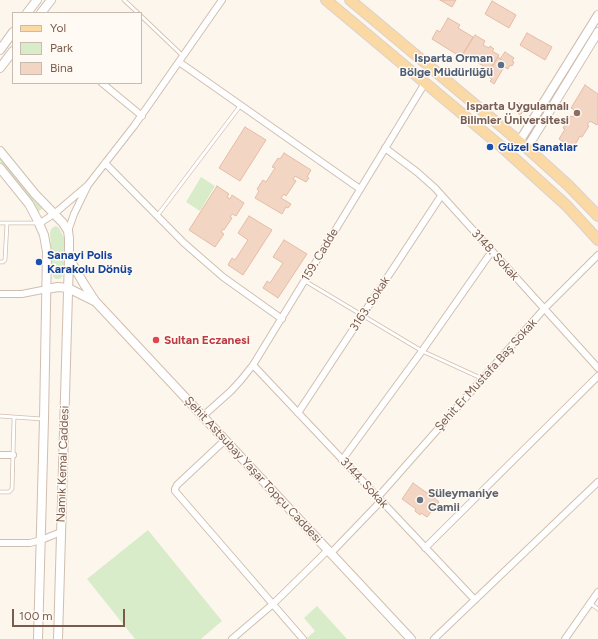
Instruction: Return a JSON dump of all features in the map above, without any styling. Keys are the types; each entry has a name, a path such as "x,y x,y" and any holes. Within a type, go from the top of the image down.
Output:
{"main road":[{"path":"326,0 503,148 567,206 598,240"},
{"path":"353,1 523,145 568,185 598,216"}],"street":[{"path":"28,12 37,0"},
{"path":"42,12 51,0"},
{"path":"68,231 88,185 142,116 222,0"},
{"path":"523,145 598,15"},
{"path":"523,145 598,32"},
{"path":"0,50 12,33"},
{"path":"0,68 12,52"},
{"path":"181,59 240,105 360,189"},
{"name":"159. Cadde","path":"203,416 241,380 253,365 425,83"},
{"path":"103,84 142,116"},
{"name":"3148. Sokak","path":"386,148 417,172 441,196 598,368"},
{"path":"0,151 29,188 63,223 68,231"},
{"path":"105,163 184,243 224,277 282,319"},
{"path":"0,168 29,204 40,223 46,242 48,263 47,289 22,294 0,294"},
{"path":"40,223 54,214 88,185"},
{"name":"3163. Sokak","path":"298,413 441,196"},
{"name":"Şehit Astsubay Yaşar Topçu Caddesi","path":"68,231 70,248 68,288"},
{"path":"342,460 422,352 492,251"},
{"name":"Şehit Er Mustafa Baş Sokak","path":"232,639 273,604 329,552 379,499 544,309 598,255"},
{"name":"Şehit Astsubay Yaşar Topçu Caddesi","path":"69,258 95,301 411,639"},
{"name":"Şehit Astsubay Yaşar Topçu Caddesi","path":"47,289 58,287 68,288 95,301"},
{"name":"Namık Kemal Caddesi","path":"58,639 68,288"},
{"name":"Namık Kemal Caddesi","path":"38,639 47,289"},
{"name":"3144. Sokak","path":"253,365 475,600"},
{"path":"425,548 598,376"},
{"path":"225,440 177,485 175,489 304,639"},
{"path":"0,455 13,455"},
{"path":"434,639 598,482"},
{"path":"0,543 30,543 61,532"},
{"path":"565,639 598,592"}],"lane":[{"path":"124,0 137,12"},
{"path":"142,17 181,59"},
{"path":"157,216 240,105"},
{"path":"0,223 40,223"},
{"path":"0,262 4,262 7,223"},
{"path":"305,281 422,352 483,379"},
{"path":"0,416 44,419"},
{"path":"0,492 12,490 14,418"},
{"path":"590,604 598,609"}],"green space":[{"path":"0,157 43,208 38,212 0,162"},
{"path":"201,177 215,186 200,211 186,202"},
{"path":"55,226 58,227 64,238 64,274 59,279 54,278 52,273 50,233 51,229"},
{"path":"148,530 222,621 201,639 135,639 87,579"},
{"path":"317,606 347,639 307,638 315,631 304,618"}],"building":[{"path":"440,0 456,0 452,7"},
{"path":"492,1 516,15 509,28 485,14"},
{"path":"448,18 460,25 458,28 473,37 461,57 432,39 437,30 440,32"},
{"path":"527,33 552,47 545,60 520,45"},
{"path":"475,35 485,41 483,45 489,48 490,46 494,49 492,51 499,55 490,70 463,54"},
{"path":"505,52 514,58 512,61 514,62 512,66 510,65 508,69 501,65 503,61 500,59"},
{"path":"498,57 503,61 501,65 504,67 494,84 490,81 492,79 486,75"},
{"path":"585,85 598,94 598,123 597,125 590,121 587,125 589,126 582,137 580,136 573,148 559,139 565,129 563,128 571,116 573,117 576,111 571,108"},
{"path":"519,103 524,107 521,110 523,112 520,115 514,109"},
{"path":"245,127 266,140 240,181 219,168"},
{"path":"284,153 311,170 307,177 309,178 306,182 295,176 293,179 296,181 286,196 284,194 281,198 291,204 288,208 286,207 282,214 255,198 259,191 257,189 263,180 266,182 275,168 272,167 278,158 280,159"},
{"path":"217,186 229,194 227,197 230,199 232,195 244,203 236,216 232,214 230,217 232,218 221,232 224,234 215,247 189,230"},
{"path":"249,216 272,230 243,275 228,265 232,258 235,260 248,240 238,233"},
{"path":"284,240 307,254 278,298 263,288 267,281 270,283 283,263 273,257"},
{"name":"Süleymaniye Camii","path":"413,483 434,496 433,497 439,502 427,517 421,513 420,515 415,511 416,509 402,499"}],"place":[{"name":"Isparta Orman Bölge Müdürlüğü","path":"501,65"},
{"name":"Isparta Uygulamalı Bilimler Üniversitesi","path":"577,113"},
{"name":"Güzel Sanatlar","path":"490,147"},
{"name":"Sanayi Polis Karakolu Dönüş","path":"39,262"},
{"name":"Sultan Eczanesi","path":"156,340"},
{"name":"Süleymaniye Camii","path":"420,500"}]}
